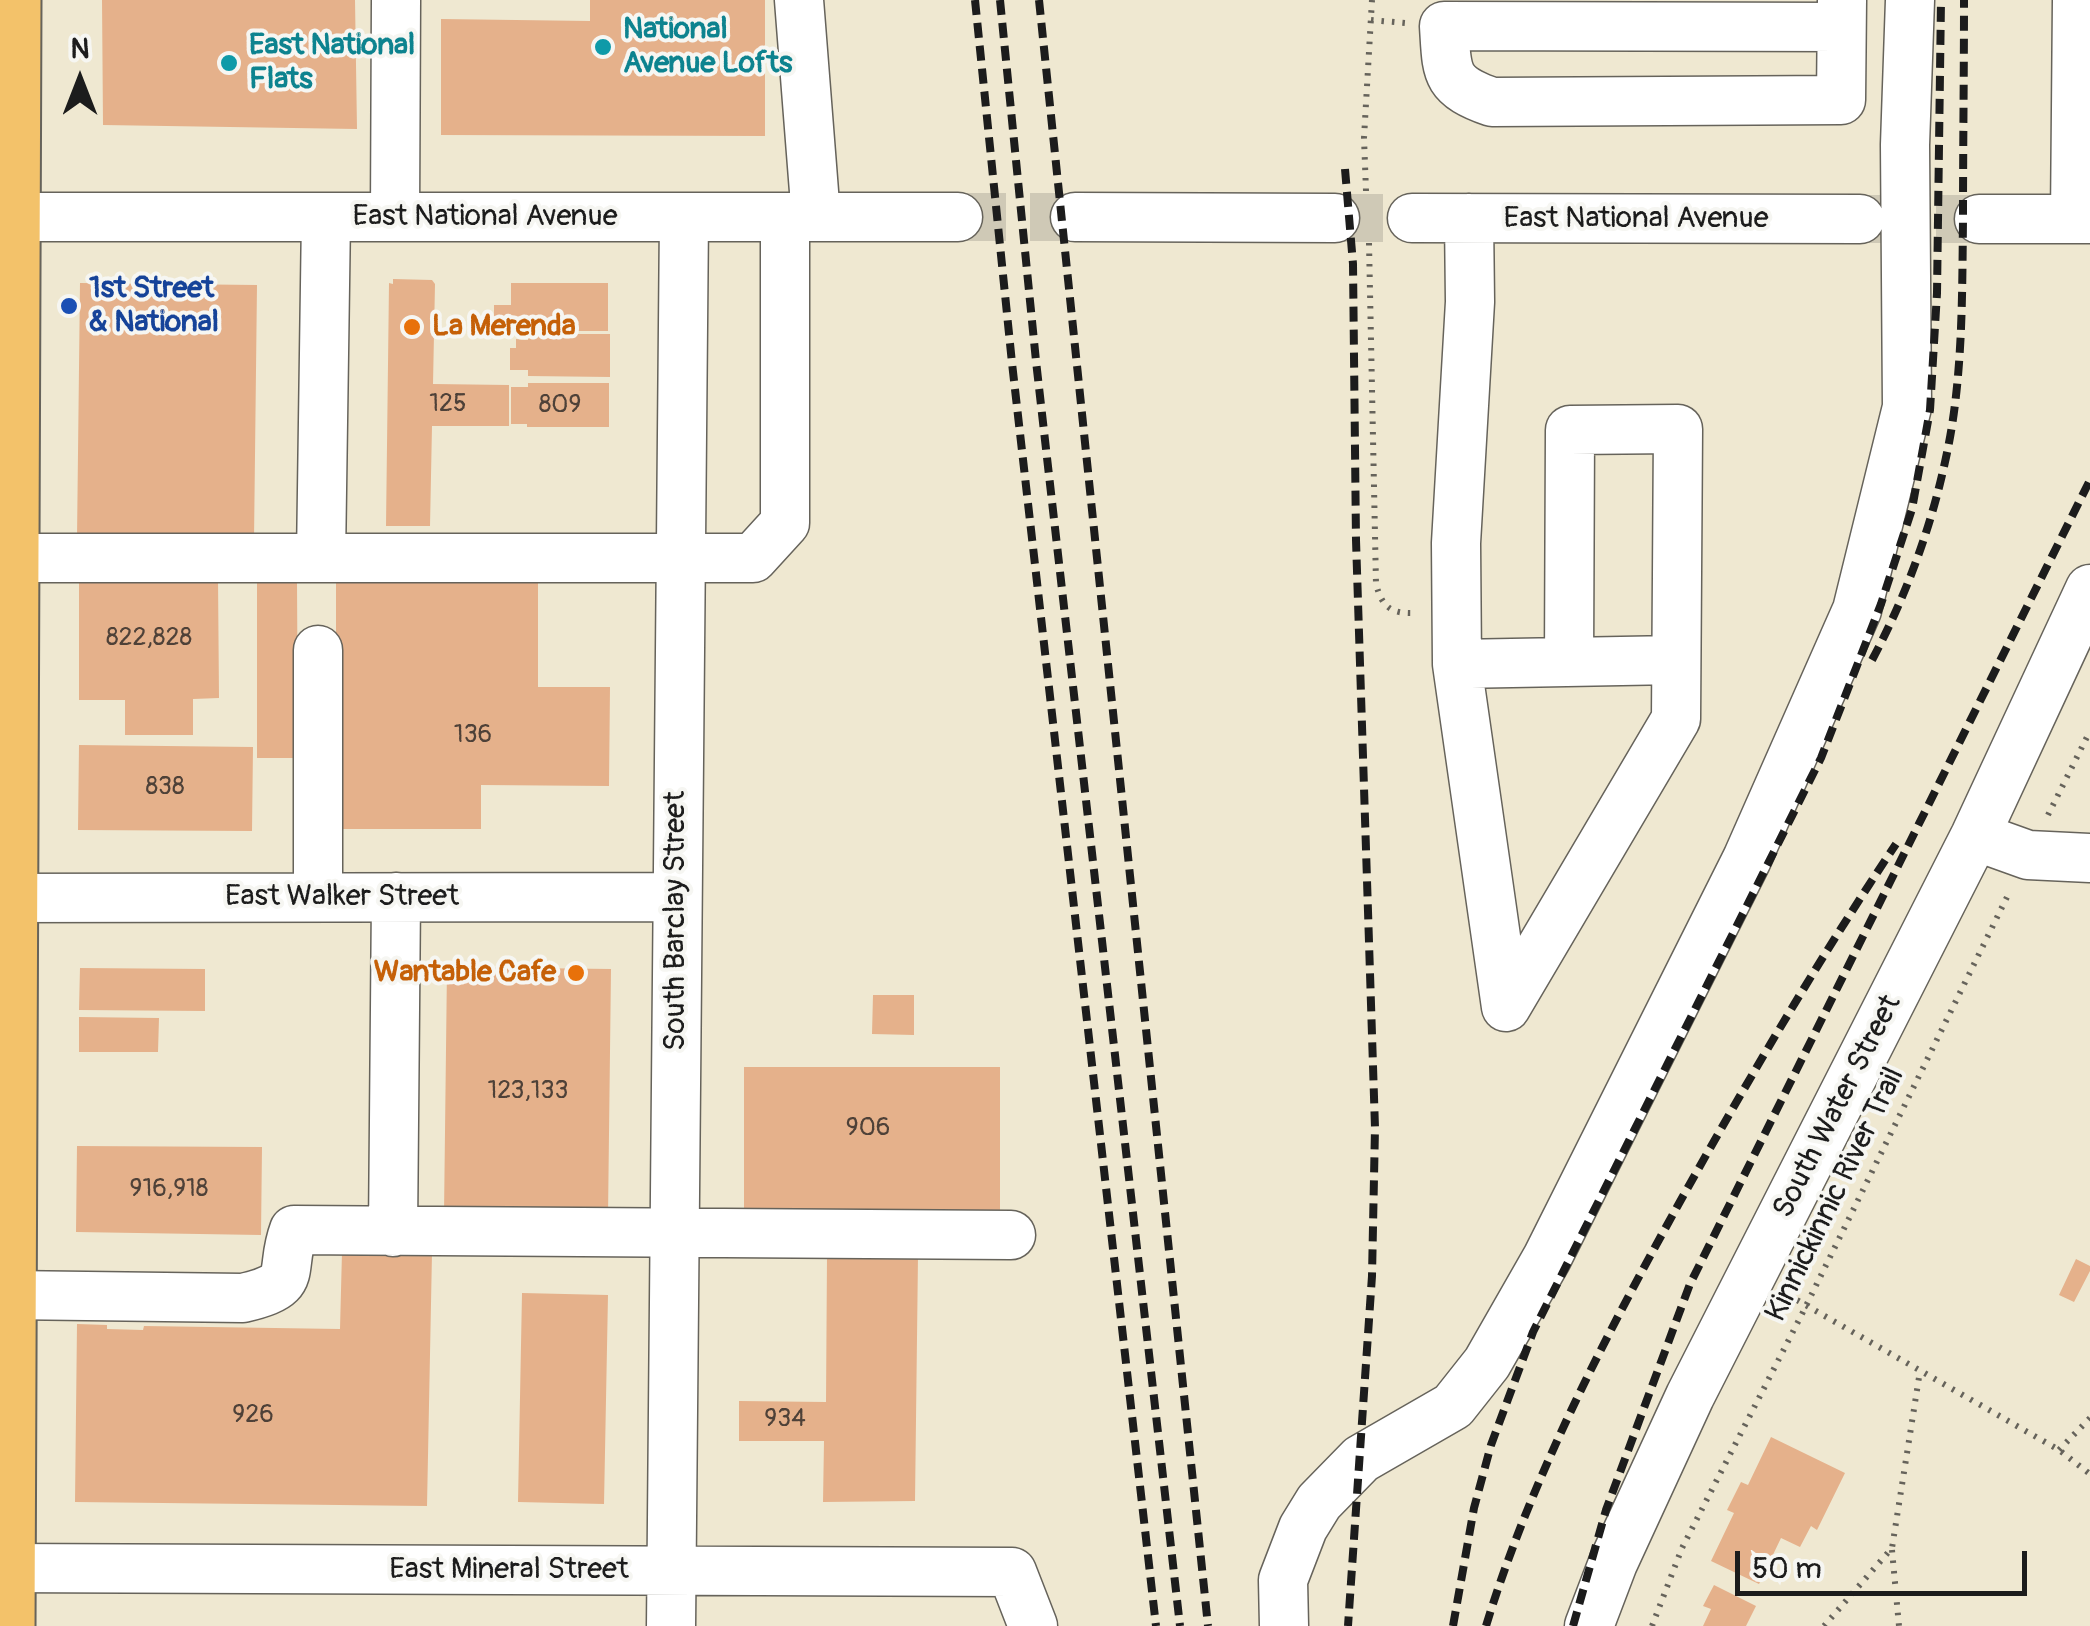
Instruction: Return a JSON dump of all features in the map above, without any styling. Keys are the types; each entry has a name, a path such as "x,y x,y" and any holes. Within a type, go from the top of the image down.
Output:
{"main road":[{"path":"7,1626 3,1568 8,1295 4,1233 6,217 13,0"}],"street":[{"path":"394,217 396,0"},
{"path":"7,526 321,558 753,558 785,522 800,217 800,0"},
{"path":"1284,1626 1283,1580 1303,1528 1319,1502 1361,1460 1453,1406 1487,1364 1546,1258 1747,859 1857,610 1907,407 1905,144 1910,0"},
{"path":"1979,218 2082,219 2077,0"},
{"path":"1841,14 1840,100 1492,102 1456,86 1446,72 1444,26 1841,14"},
{"name":"East National Avenue","path":"6,217 958,217"},
{"path":"321,558 326,217"},
{"name":"South Barclay Street","path":"671,1626 684,217"},
{"path":"1075,217 1335,218"},
{"name":"East National Avenue","path":"1412,218 1860,219"},
{"path":"1470,218 1470,302 1456,543 1457,664 1506,1007 1676,718 1678,429 1570,430 1569,662"},
{"name":"South Water Street","path":"1589,1626 1652,1479 1975,836 2090,589"},
{"path":"318,650 318,897"},
{"path":"1457,664 1676,660"},
{"path":"1975,836 2028,855 2090,858"},
{"path":"393,1232 396,897"},
{"name":"East Walker Street","path":"4,898 676,897"},
{"path":"8,1295 242,1298 265,1292 284,1279 294,1230 1010,1236"},
{"name":"East Mineral Street","path":"3,1568 1012,1572 1033,1626"}],"path":[{"path":"1364,138 1372,0"},
{"path":"1370,284 1376,584 1381,602 1403,614 1456,612"},
{"name":"Kinnickinnic River Trail","path":"1652,1626 1682,1548 1807,1305 2090,731"},
{"path":"1752,1274 2059,1450 2090,1474"},
{"path":"1899,1626 1892,1548 1920,1370"},
{"path":"2059,1450 2090,1418"},
{"path":"1824,1626 1892,1548"}],"building":[{"name":"East National Flats","path":"102,0 355,0 357,129 103,125"},
{"name":"National Avenue Lofts","path":"590,0 765,0 765,136 441,135 441,19 590,21"},
{"path":"393,279 432,280 435,284 433,384 509,385 509,426 432,426 430,526 386,526 389,283 393,284"},
{"path":"80,283 257,285 254,540 77,538"},
{"path":"511,283 608,283 608,331 511,331 511,323 494,323 494,305 511,305"},
{"path":"528,334 610,334 610,377 528,376 528,370 510,370 510,348 516,348 516,339 528,340"},
{"path":"528,383 609,383 609,427 511,424 511,387 528,387"},
{"path":"218,578 219,698 193,699 193,735 125,735 125,700 79,700 79,579"},
{"path":"336,578 538,578 538,687 610,687 609,786 481,785 481,829 336,829"},
{"path":"257,583 297,583 298,758 257,758"},
{"path":"79,745 253,747 252,831 78,830"},
{"path":"447,967 611,969 608,1216 444,1214"},
{"path":"80,968 205,969 205,1011 79,1010"},
{"path":"873,995 914,995 914,1035 872,1034"},
{"path":"79,1017 159,1018 158,1052 79,1052"},
{"path":"744,1067 1000,1067 1000,1215 744,1215"},
{"path":"77,1146 262,1147 261,1235 76,1232"},
{"path":"342,1252 432,1253 427,1506 75,1502 77,1324 143,1330 144,1326 340,1329"},
{"path":"827,1256 918,1256 915,1501 823,1502 824,1441 739,1441 739,1401 826,1402"},
{"path":"2076,1259 2090,1266 2090,1271 2074,1302 2059,1295"},
{"path":"522,1293 608,1295 604,1504 518,1502"},
{"path":"1771,1437 1845,1473 1817,1530 1811,1526 1800,1547 1781,1538 1759,1584 1711,1561 1734,1513 1727,1510 1741,1482 1748,1485"},
{"path":"1714,1585 1756,1606 1746,1626 1703,1626 1711,1609 1703,1606"}],"tunnel":[{"path":"958,217 1075,217"},
{"path":"1335,218 1412,218"},
{"path":"1864,219 1979,219"}],"railway":[{"path":"975,0 1012,363 1156,1626"},
{"path":"1000,0 1036,361 1180,1626"},
{"path":"1039,0 1208,1626"},
{"path":"1453,1626 1474,1508 1491,1445 1533,1332 1821,758 1881,604 1912,509 1930,410 1937,293 1941,0"},
{"path":"1872,660 1924,539 1951,432 1962,280 1964,0"},
{"path":"1345,169 1353,264 1356,540 1375,1128 1372,1276 1348,1626"},
{"path":"1573,1626 1606,1510 1690,1284 2090,480"},
{"path":"1486,1626 1524,1517 1622,1308 1756,1069 1896,844"}],"place":[{"name":"National Avenue Lofts","path":"603,47"},
{"name":"East National Flats","path":"229,63"},
{"name":"1st Street & National","path":"69,306"},
{"name":"La Merenda","path":"412,327"},
{"name":"Wantable Cafe","path":"576,973"}]}
